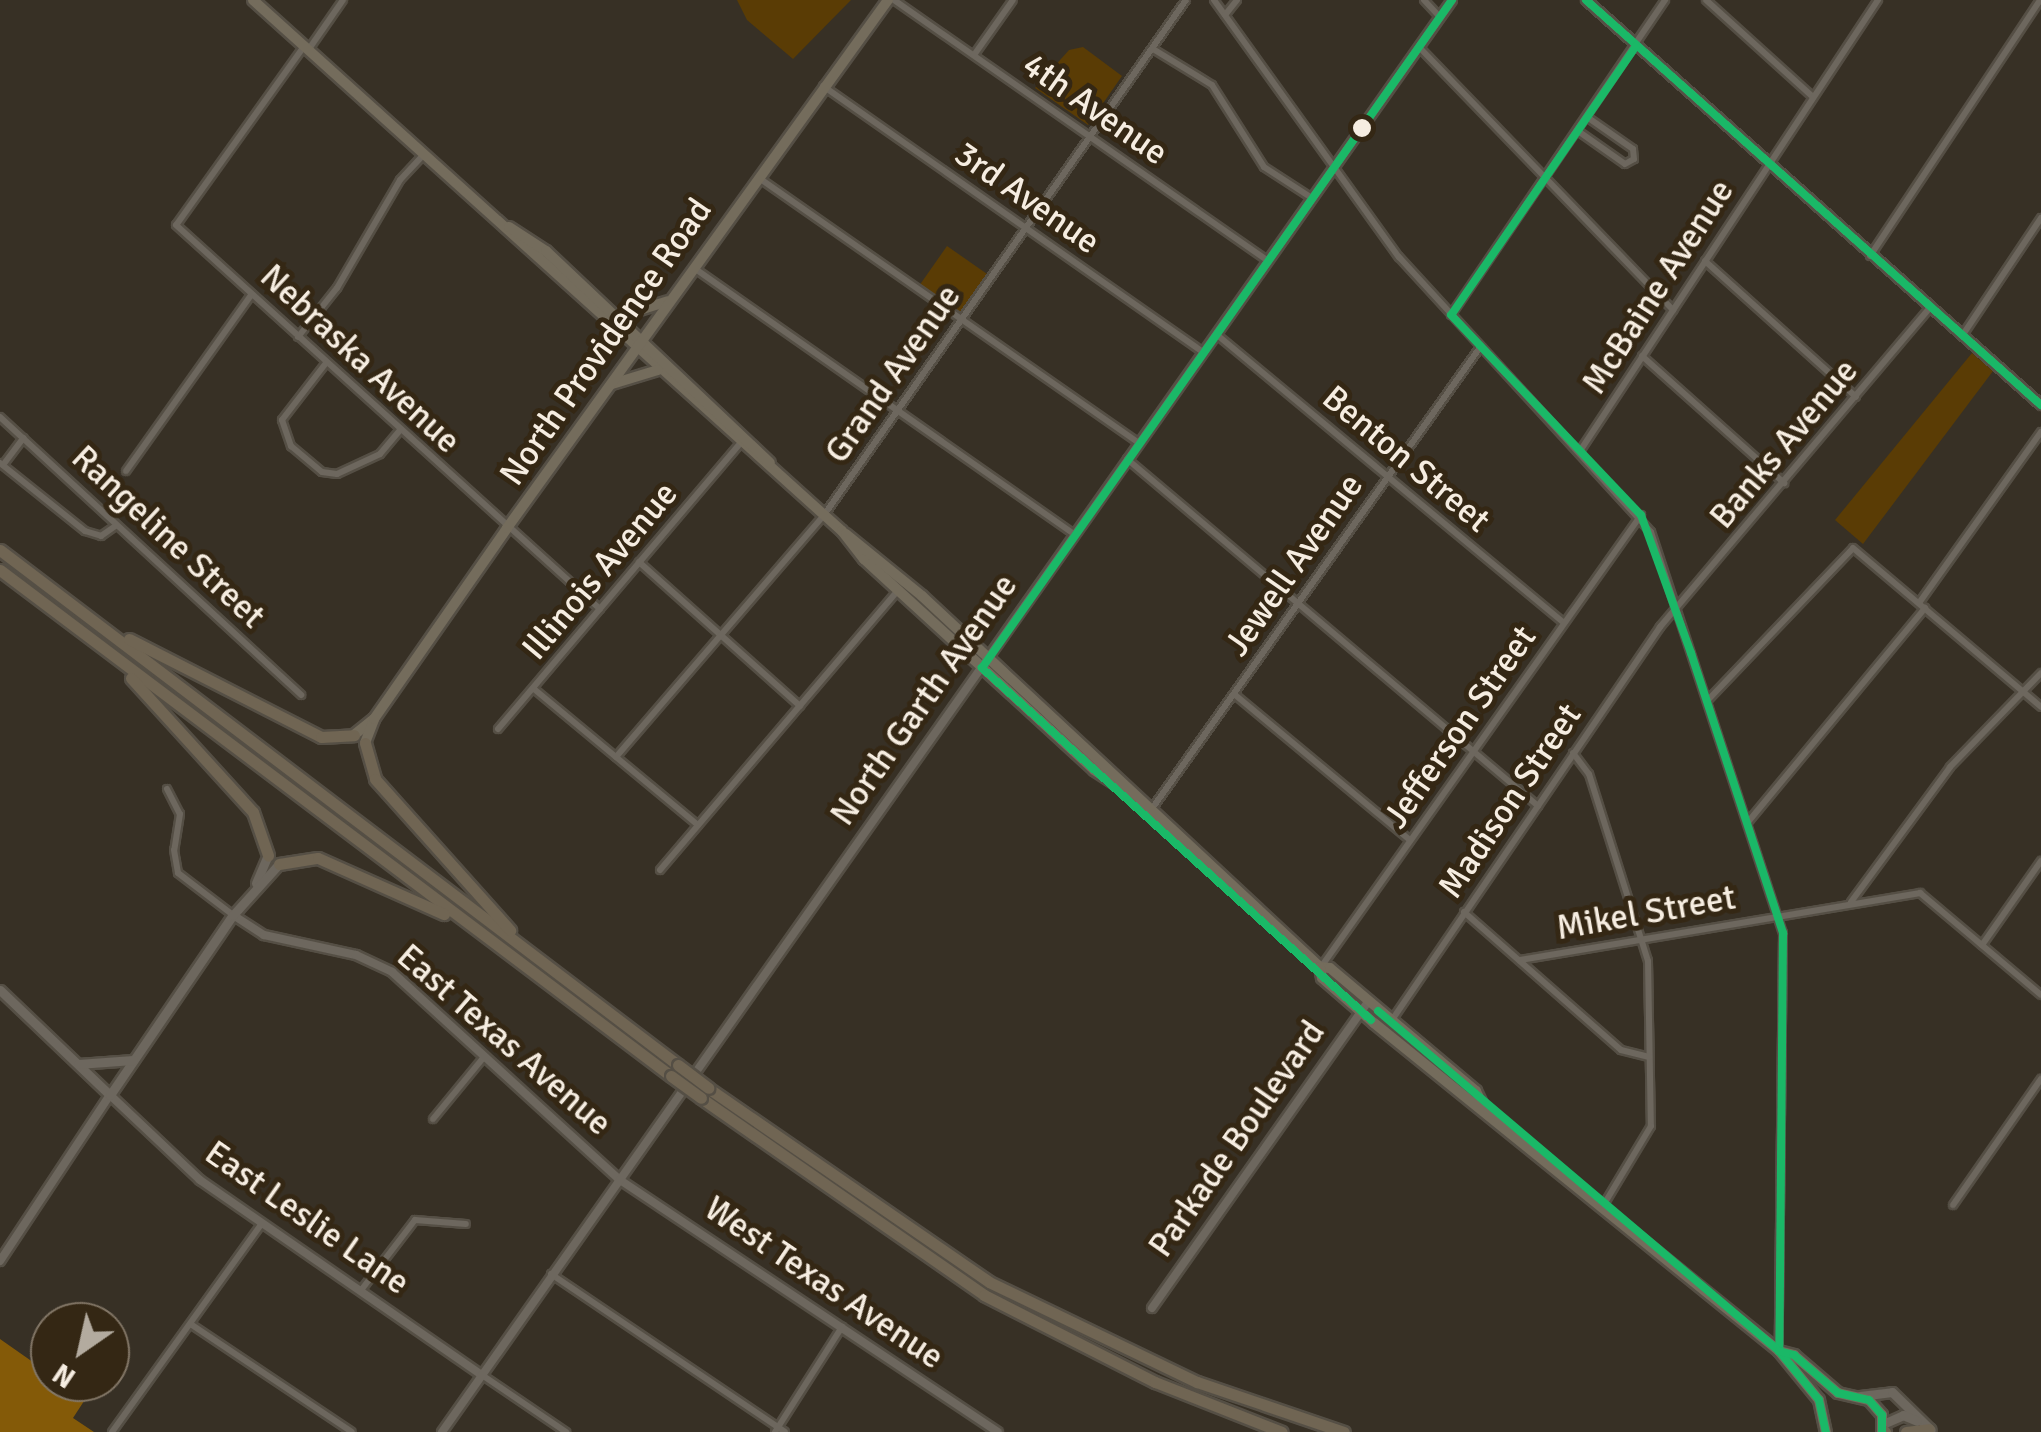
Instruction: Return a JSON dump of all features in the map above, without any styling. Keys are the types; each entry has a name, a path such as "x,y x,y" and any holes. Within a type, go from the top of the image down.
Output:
{"highway":[{"path":"0,550 530,952 704,1093 984,1296 1155,1382 1282,1432"},
{"path":"0,570 499,948 674,1070"},
{"path":"82,612 321,737 354,735"},
{"path":"104,650 253,812 268,855"},
{"path":"365,743 375,779 530,952"},
{"path":"280,864 318,858 373,878 499,948"},
{"path":"704,1093 988,1282 1181,1375 1344,1432"},
{"path":"1906,1432 1929,1429"}],"main road":[{"path":"253,0 309,44 639,345 760,449 774,469"},
{"name":"North Providence Road","path":"365,743 374,719 507,528 823,86 891,0"},
{"path":"508,226 538,244 618,318 658,370 739,445 774,469 989,657 1106,764 1122,788"},
{"path":"618,318 669,301"},
{"path":"611,385 658,370"},
{"path":"845,534 898,590 1094,770 1122,788 1320,967 1330,968 1364,1007 1603,1206 1779,1351 1877,1406 1883,1430 1903,1415 1929,1429"},
{"name":"North Providence Road","path":"354,735 374,719"},
{"path":"255,886 268,855"},
{"path":"0,990 110,1094 233,915 255,886 280,864"},
{"path":"1364,1007 1391,1022 1476,1091 1483,1106"},
{"path":"78,1064 133,1060"},
{"path":"1779,1351 1820,1400 1826,1427"},
{"path":"1826,1427 1833,1405 1855,1396 1892,1392 1929,1429"}],"street":[{"path":"309,44 343,0"},
{"name":"4th Avenue","path":"891,0 1267,260"},
{"path":"974,56 1013,0"},
{"name":"Grand Avenue","path":"616,758 824,515 1186,0"},
{"path":"1214,0 1333,169 1452,315 1641,515 1779,915 1779,1351"},
{"path":"1225,16 1236,0"},
{"path":"1424,0 1440,17"},
{"name":"North Garth Avenue","path":"442,1432 1452,0"},
{"path":"1586,0 1768,166 2041,404"},
{"path":"1452,315 1665,0"},
{"path":"1706,0 1814,97"},
{"name":"McBaine Avenue","path":"1580,450 1878,0"},
{"path":"1870,256 2040,0"},
{"name":"Nebraska Avenue","path":"309,44 176,225 600,609"},
{"path":"1419,47 1672,310"},
{"path":"1152,48 1212,85 1264,167 1312,198"},
{"name":"3rd Avenue","path":"823,86 1202,351"},
{"path":"1578,131 1625,164 1634,160 1632,149 1587,117"},
{"path":"298,337 337,288 400,180 427,151"},
{"path":"758,177 1139,443"},
{"path":"1962,336 2041,218"},
{"path":"1705,261 1856,397"},
{"path":"693,267 1074,534"},
{"path":"126,471 252,294"},
{"name":"Banks Avenue","path":"1677,613 1930,308"},
{"name":"Benton Street","path":"1215,333 1564,623"},
{"name":"Jewell Avenue","path":"1149,812 1481,346"},
{"path":"1642,356 1784,483"},
{"path":"326,363 282,420 292,446 322,472 337,474 380,454 400,430"},
{"name":"Rangeline Street","path":"0,417 301,695"},
{"path":"1748,822 1922,605 2041,432"},
{"path":"24,438 1,464 84,531 102,536 117,525"},
{"name":"Illinois Avenue","path":"498,730 739,445"},
{"path":"1128,459 1538,806"},
{"name":"Jefferson Street","path":"1320,967 1641,515"},
{"path":"1707,701 1853,548 2041,708"},
{"path":"639,562 800,706"},
{"path":"660,870 898,590"},
{"name":"Madison Street","path":"1391,1022 1660,626 1677,613"},
{"path":"1850,903 1950,768 2026,694 2041,672"},
{"path":"534,688 698,825"},
{"path":"1234,694 1410,840"},
{"path":"1573,753 1589,774 1644,938 1652,1126 1603,1206"},
{"path":"167,790 180,814 178,873 233,915"},
{"path":"1982,945 2041,861"},
{"name":"Mikel Street","path":"1520,960 1920,894 2041,995"},
{"path":"1464,912 1622,1050 1649,1057"},
{"name":"East Texas Avenue","path":"233,915 285,942 381,965 620,1180"},
{"name":"Parkade Boulevard","path":"1152,1308 1364,1007"},
{"path":"433,1119 484,1057"},
{"path":"1952,1204 2041,1078"},
{"path":"0,1261 110,1094"},
{"name":"East Leslie Lane","path":"110,1094 177,1160 482,1375"},
{"name":"West Texas Avenue","path":"620,1180 998,1432"},
{"path":"362,1289 415,1220 466,1224"},
{"path":"112,1432 262,1223"},
{"path":"550,1274 779,1430 842,1327"},
{"path":"192,1325 352,1432"},
{"path":"482,1375 566,1432"}],"shaded area":[{"path":"737,0 851,0 793,59 747,20"},
{"path":"1083,47 1122,76 1088,125 1035,88 1069,50"},
{"path":"947,246 987,274 960,313 920,285"},
{"path":"1972,353 1993,371 1863,544 1835,520"},
{"path":"0,1339 30,1360 30,1402 83,1402 73,1418 94,1432 0,1432"}],"transit line":[{"path":"1371,1020 982,668 1452,0"},
{"path":"1586,0 2041,405"},
{"path":"1636,46 1451,315 1641,515 1691,653 1783,933 1779,1351 1819,1400 1826,1432"},
{"path":"1378,1011 1779,1351 1794,1355 1838,1393 1869,1400 1882,1415 1882,1432"}]}
